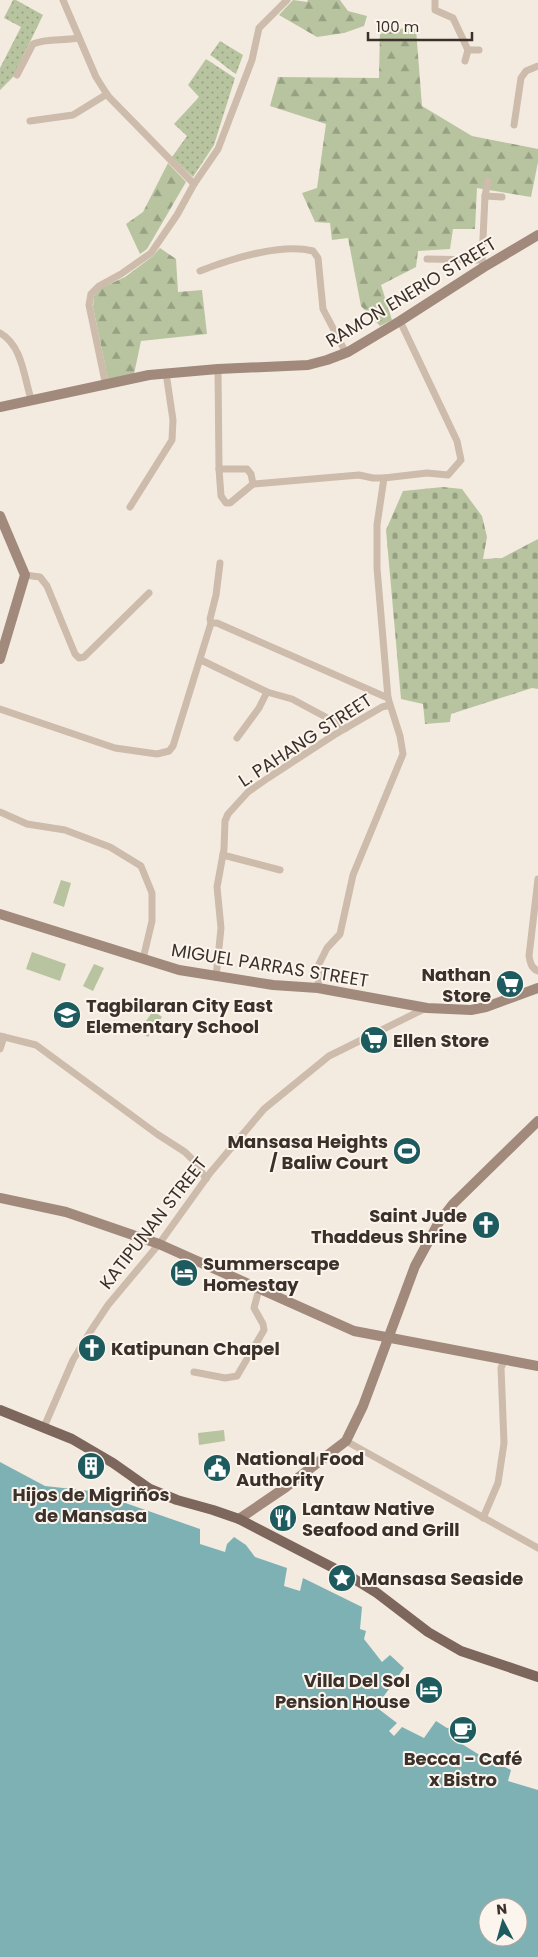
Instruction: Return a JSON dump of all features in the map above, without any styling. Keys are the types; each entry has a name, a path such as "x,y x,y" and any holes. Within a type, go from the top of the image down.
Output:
{"main road":[{"name":"RAMON ENERIO STREET","path":"0,407 31,399 106,386 150,375 218,369 308,365 327,360 346,353 400,321 483,264 538,236"},
{"path":"0,516 9,534 24,575 0,659"},
{"name":"MIGUEL PARRAS STREET","path":"0,914 178,970 273,985 318,988 426,1008 471,1010 486,1007 538,988"},
{"path":"239,1519 286,1487 346,1441 363,1406 415,1266 439,1222 453,1204 538,1121"},
{"path":"0,1198 66,1212 158,1244 354,1331 538,1366"},
{"path":"0,1410 72,1439 150,1489 177,1500 239,1519 351,1577 378,1593 428,1632 461,1651 538,1677"}],"street":[{"path":"63,0 96,78 107,94 194,184"},
{"path":"106,386 89,305 90,294 99,286 151,254 177,215 194,184 218,150 252,60 259,28 287,0"},
{"path":"435,0 435,10 453,18 468,50 465,61"},
{"path":"17,75 33,44 78,38"},
{"path":"468,50 479,50"},
{"path":"514,125 521,78 526,71 538,66"},
{"path":"30,121 73,115 107,94"},
{"path":"427,259 483,264 485,196 488,181"},
{"path":"485,196 502,197"},
{"path":"200,271 227,260 268,252 291,249 313,251 318,258 323,309 346,353"},
{"path":"218,369 219,468 221,496 226,502 230,503 253,484 359,476 384,478 427,474 448,475 461,460 457,441 400,321"},
{"path":"0,333 8,337 16,347 31,399"},
{"path":"130,507 172,440 172,420 166,373"},
{"path":"219,468 247,469 251,474 253,484"},
{"path":"318,988 319,964 327,948 340,934 353,874 403,754 400,736 389,701 377,568 377,525 384,478"},
{"path":"0,709 115,748 163,754 169,752 173,746 201,660 211,623 210,619 216,595 220,563"},
{"path":"24,575 40,578 47,586 75,654 80,658 84,657 150,593"},
{"path":"211,623 226,626 389,701"},
{"path":"201,660 267,692 292,699 346,728"},
{"path":"237,738 259,708 267,692"},
{"name":"L. PAHANG STREET","path":"216,977 221,928 216,887 223,854 225,821 228,814 239,800 268,778 389,701"},
{"path":"0,812 26,824 65,830 110,847 141,866 152,893 152,921 143,959"},
{"path":"223,854 280,870"},
{"path":"538,879 529,956 530,964 538,971"},
{"name":"KATIPUNAN STREET","path":"44,1427 73,1360 108,1305 158,1244 206,1179 264,1109 329,1056 426,1008"},
{"path":"0,1049 2,1037 36,1045 157,1134 185,1152 196,1163 206,1179"},
{"path":"194,1372 225,1378 237,1376 264,1330 263,1324 254,1308 259,1289"},
{"path":"483,1518 498,1482 504,1443 501,1368 505,1359"},
{"path":"346,1441 538,1548"}],"green space":[{"path":"13,0 43,15 13,77 0,90 0,68 21,27 4,18"},
{"path":"293,0 307,2 308,0 340,0 348,11 367,16 364,26 344,33 317,37 279,15"},
{"path":"380,28 416,29 422,106 472,136 538,149 538,162 531,197 477,188 475,229 453,229 450,249 418,251 416,267 381,285 392,320 380,326 361,306 348,238 332,240 330,223 315,222 302,193 317,188 326,124 270,106 278,77 379,78"},
{"path":"220,41 243,55 236,74 210,55"},
{"path":"206,59 235,78 214,145 193,177 172,157 187,136 174,124 199,97 188,85"},
{"path":"168,163 186,182 147,249 140,254 126,224 143,212"},
{"path":"160,248 176,259 178,292 202,290 207,334 141,341 134,374 108,379 93,307 94,296 101,288 125,277 153,256"},
{"path":"443,487 462,489 482,516 487,537 483,559 502,558 538,539 538,689 532,688 451,714 450,722 425,724 423,704 401,699 386,530 403,491"},
{"path":"61,880 71,883 64,907 53,903"},
{"path":"32,952 66,964 60,981 26,969"},
{"path":"94,964 104,968 93,991 83,986"},
{"path":"153,1011 162,1017 148,1037 139,1031"},
{"path":"224,1430 225,1441 199,1445 198,1433"}],"water":[{"path":"0,1462 45,1486 91,1491 200,1529 200,1544 225,1552 227,1544 234,1537 246,1545 255,1557 287,1568 284,1586 300,1591 303,1578 362,1607 360,1629 366,1631 364,1639 382,1662 390,1655 404,1668 376,1707 397,1723 389,1731 394,1736 402,1727 424,1738 436,1721 447,1728 453,1727 459,1735 462,1744 511,1770 508,1781 538,1790 538,1957 0,1957"}],"place":[{"name":"Nathan Store","path":"510,984"},
{"name":"Tagbilaran City East Elementary School","path":"67,1015"},
{"name":"Ellen Store","path":"374,1040"},
{"name":"Mansasa Heights / Baliw Court","path":"407,1151"},
{"name":"Saint Jude Thaddeus Shrine","path":"486,1225"},
{"name":"Summerscape Homestay","path":"184,1273"},
{"name":"Katipunan Chapel","path":"92,1348"},
{"name":"Hijos de Migriños de Mansasa","path":"91,1466"},
{"name":"National Food Authority","path":"217,1468"},
{"name":"Lantaw Native Seafood and Grill","path":"283,1518"},
{"name":"Mansasa Seaside","path":"342,1578"},
{"name":"Villa Del Sol Pension House","path":"429,1690"},
{"name":"Becca - Café x Bistro","path":"463,1730"}]}
